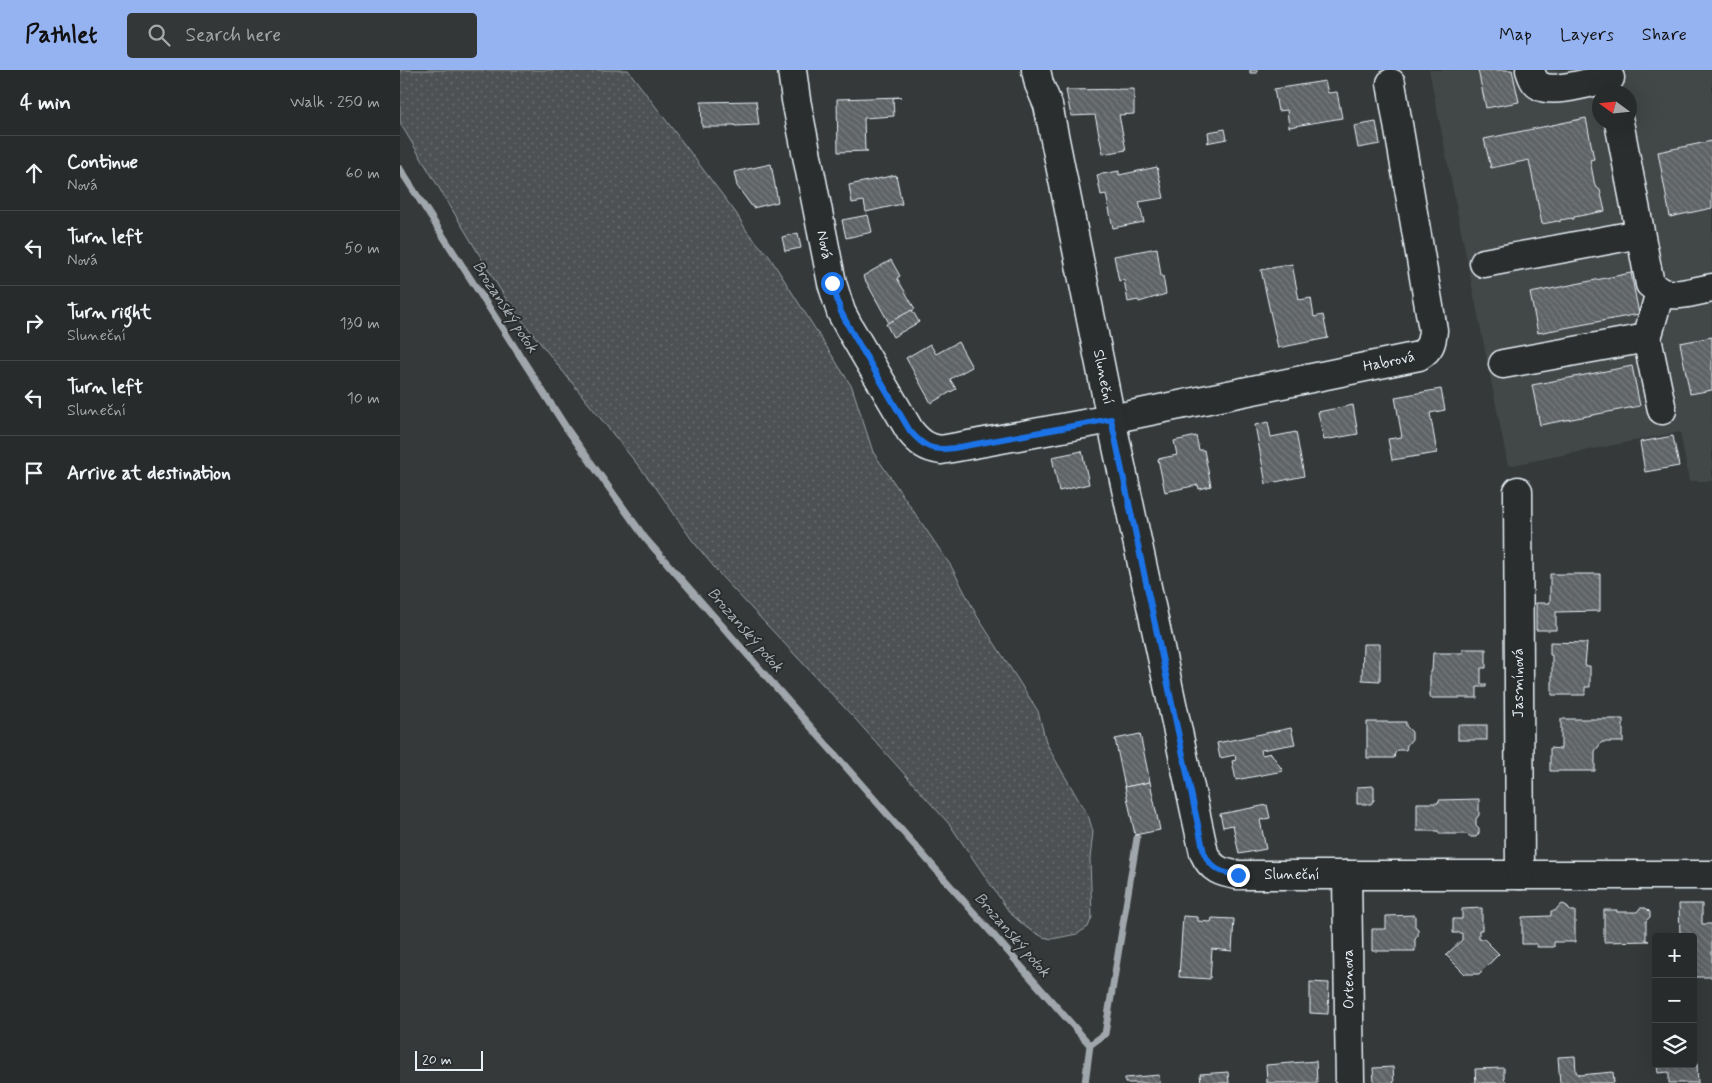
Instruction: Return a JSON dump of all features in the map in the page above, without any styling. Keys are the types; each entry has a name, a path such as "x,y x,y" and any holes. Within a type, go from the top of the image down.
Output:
{"street":[{"name":"Nová","path":"792,70 796,100 830,274 841,312 910,431 918,441 929,448 941,450 1111,419"},
{"name":"Sluneční","path":"1036,70 1039,84 1048,105 1111,419 1204,853 1208,862 1214,869 1238,875 1712,875"},
{"path":"1530,70 1534,81 1540,86 1548,88 1611,80"},
{"name":"Habrová","path":"1111,419 1419,356 1429,350 1433,341 1433,330 1391,83"},
{"path":"1620,130 1650,284 1660,292 1670,295 1712,288"},
{"path":"1484,263 1640,234"},
{"path":"1660,292 1647,338 1662,410"},
{"path":"1504,364 1647,338"},
{"name":"Jasmínová","path":"1518,491 1520,875"},
{"name":"Ortenova","path":"1348,875 1350,1083"}],"shaded area":[{"path":"400,70 628,70 736,213 748,233 769,256 852,387 873,452 951,566 977,616 1038,711 1046,742 1089,818 1093,832 1090,859 1092,917 1088,927 1077,934 1052,939 1043,937 1027,928 1010,913 950,825 857,721 723,578 692,540 657,489 509,304 400,123"},
{"path":"1429,70 1712,70 1712,481 1689,481 1680,432 1508,466"}],"building":[{"path":"1250,70 1257,70 1257,73 1250,73"},
{"path":"1478,70 1512,70 1519,102 1486,108"},
{"path":"1325,81 1328,93 1337,92 1342,118 1289,127 1287,110 1278,111 1274,89"},
{"path":"1134,89 1134,114 1119,115 1126,150 1103,154 1095,115 1071,116 1066,90"},
{"path":"901,97 893,98 894,116 864,118 865,150 868,151 838,152 837,99"},
{"path":"756,101 759,125 702,127 701,102"},
{"path":"1586,118 1594,159 1590,160 1595,186 1600,190 1605,211 1574,217 1574,219 1560,220 1560,222 1542,224 1529,160 1491,168 1484,139"},
{"path":"1376,122 1380,144 1358,148 1354,126"},
{"path":"1225,129 1227,139 1206,143 1209,141 1208,132"},
{"path":"1712,141 1712,208 1670,217 1658,152"},
{"path":"771,164 778,202 753,208 737,186 734,172"},
{"path":"1157,167 1164,198 1139,202 1144,222 1113,228 1106,194 1101,195 1097,175 1119,171 1119,175"},
{"path":"896,175 902,204 866,212 864,201 852,203 849,185"},
{"path":"868,215 872,232 846,238 842,220"},
{"path":"798,233 801,248 785,251 782,237"},
{"path":"1157,248 1166,294 1139,302 1138,300 1128,302 1124,280 1119,281 1114,256"},
{"path":"891,260 900,276 897,278 915,309 889,323 863,276"},
{"path":"1292,264 1299,300 1311,298 1314,317 1323,315 1328,338 1278,348 1261,270"},
{"path":"1631,273 1639,314 1538,333 1530,293"},
{"path":"912,310 919,322 893,337 886,324"},
{"path":"1712,337 1712,390 1690,394 1680,343"},
{"path":"958,342 972,367 950,379 956,389 931,403 906,358 930,344 936,354"},
{"path":"1632,366 1640,406 1540,425 1532,385"},
{"path":"1441,389 1445,410 1430,413 1437,453 1392,460 1388,439 1402,437 1395,397"},
{"path":"1353,405 1358,434 1324,440 1318,412"},
{"path":"1268,422 1271,437 1296,432 1304,476 1266,484 1255,425"},
{"path":"1196,436 1199,450 1204,450 1211,486 1199,489 1198,485 1165,492 1158,459 1177,455 1174,441"},
{"path":"1673,436 1679,466 1645,472 1640,442"},
{"path":"1082,451 1089,484 1059,491 1052,457"},
{"path":"1550,574 1600,574 1600,611 1556,612 1556,630 1536,630 1536,603 1550,603"},
{"path":"1550,642 1587,643 1585,666 1590,666 1590,687 1585,687 1585,695 1552,695 1552,655 1550,655"},
{"path":"1363,644 1380,644 1380,681 1362,680"},
{"path":"1463,649 1486,649 1486,668 1481,668 1481,684 1486,684 1486,687 1477,687 1477,698 1430,698 1430,671 1432,671 1433,653 1463,653"},
{"path":"1561,719 1623,719 1623,742 1602,742 1595,751 1595,771 1550,771 1550,748 1561,749"},
{"path":"1367,722 1406,722 1406,726 1412,732 1412,739 1407,745 1406,750 1398,750 1394,758 1367,758"},
{"path":"1458,725 1487,725 1487,740 1458,740"},
{"path":"1291,728 1295,744 1261,750 1262,755 1271,753 1283,771 1236,780 1232,761 1236,760 1235,755 1220,758 1217,743"},
{"path":"1140,734 1150,782 1125,787 1115,739"},
{"path":"1150,782 1160,830 1135,835 1125,787"},
{"path":"1374,786 1374,800 1371,804 1357,804 1357,787"},
{"path":"1479,799 1479,815 1476,819 1476,825 1479,828 1479,833 1476,837 1471,837 1467,834 1439,834 1438,831 1417,831 1417,803 1438,803 1439,800"},
{"path":"1267,805 1270,818 1260,820 1266,849 1239,854 1233,825 1223,827 1220,814"},
{"path":"1563,904 1570,911 1575,911 1575,942 1554,942 1554,947 1537,947 1537,944 1522,944 1522,917 1551,916 1551,911 1555,911"},
{"path":"1679,904 1702,904 1702,924 1712,924 1712,977 1697,977 1697,933 1680,933"},
{"path":"1482,908 1482,930 1479,930 1479,939 1484,939 1499,954 1479,974 1465,974 1446,955 1462,940 1462,933 1453,933 1453,919 1462,919 1462,909"},
{"path":"1640,908 1646,908 1650,912 1650,917 1646,921 1646,940 1649,941 1604,942 1604,910 1637,912"},
{"path":"1415,915 1415,926 1418,929 1418,936 1415,939 1415,951 1372,951 1372,929 1386,929 1386,916"},
{"path":"1183,916 1198,917 1198,921 1211,922 1212,918 1234,919 1232,951 1212,949 1210,979 1179,977"},
{"path":"1310,982 1329,983 1328,1014 1310,1013"},
{"path":"1575,1056 1576,1072 1580,1075 1613,1072 1614,1083 1560,1083 1558,1057"},
{"path":"1316,1061 1317,1083 1267,1083 1266,1065"},
{"path":"1697,1063 1698,1083 1669,1083 1669,1072 1658,1073 1657,1068 1697,1068"},
{"path":"1393,1067 1394,1083 1374,1083 1373,1068"},
{"path":"1504,1068 1504,1079 1507,1083 1476,1083 1475,1069"},
{"path":"1228,1072 1229,1083 1201,1083 1200,1074"},
{"path":"1159,1075 1160,1083 1125,1083 1125,1078"}],"waterway":[{"name":"Brozanský potok","path":"400,169 567,429 645,538 1090,1045 1085,1083"},
{"path":"1090,1045 1105,1034 1137,838"}],"route":[{"path":"832,283 841,312 850,329 910,431 918,441 929,448 941,450 954,448 1111,419 1204,853 1214,869 1238,875"}]}
